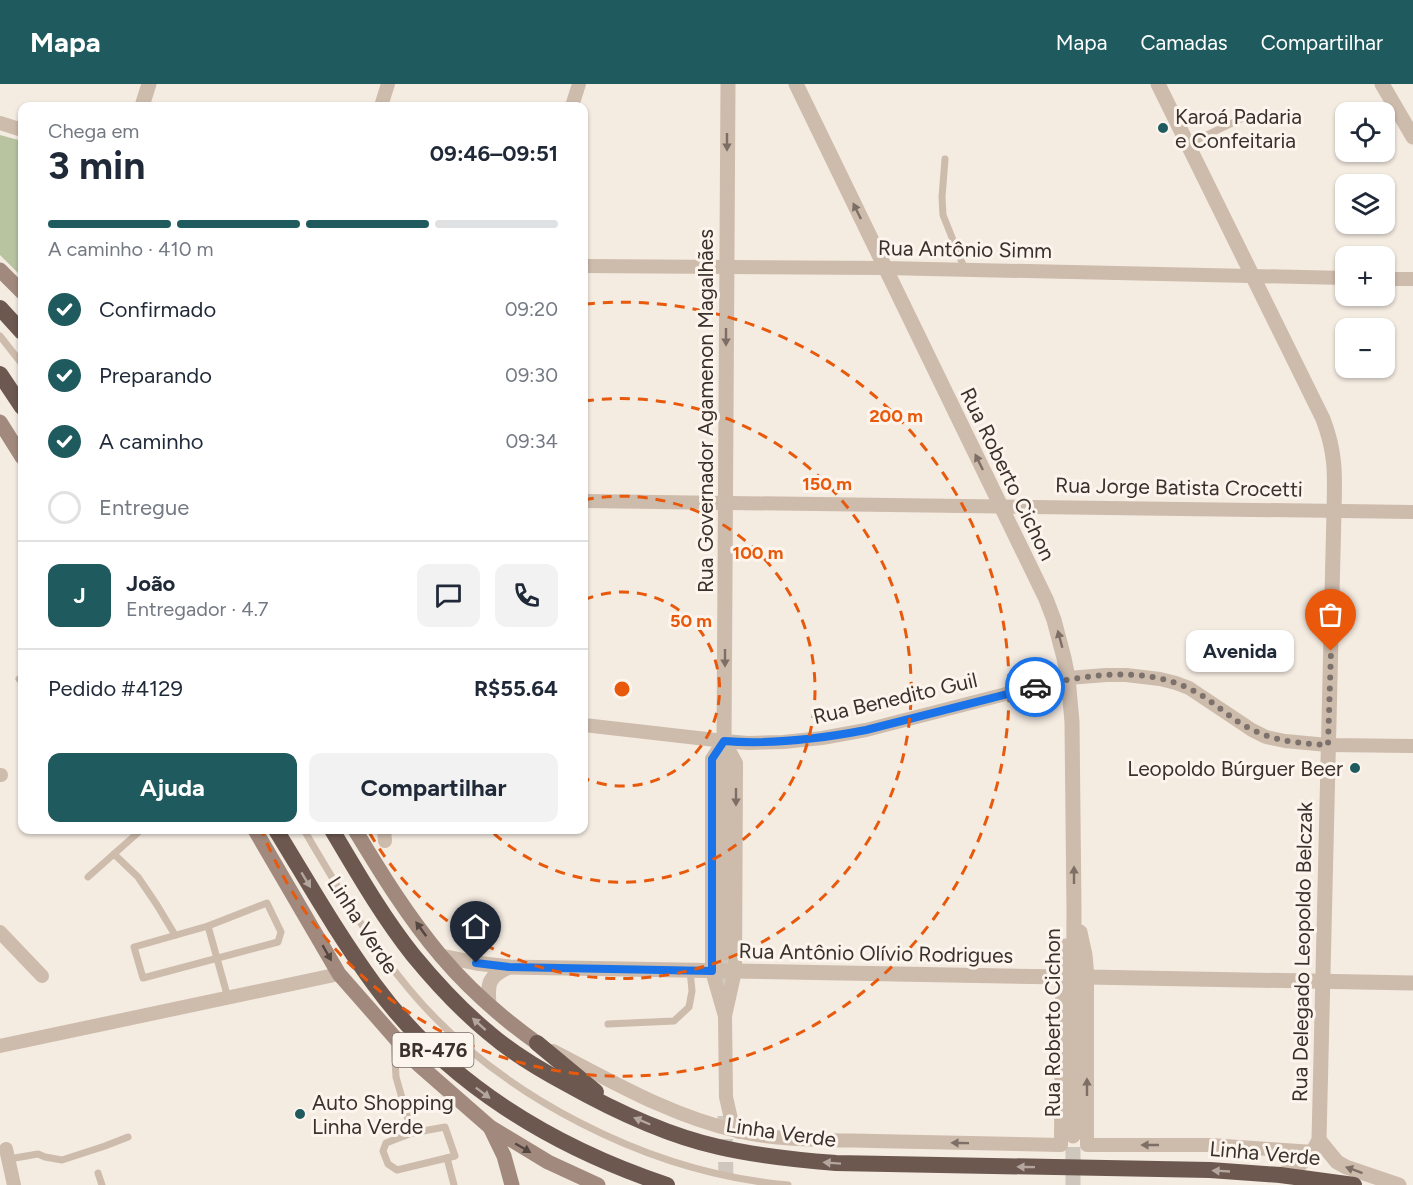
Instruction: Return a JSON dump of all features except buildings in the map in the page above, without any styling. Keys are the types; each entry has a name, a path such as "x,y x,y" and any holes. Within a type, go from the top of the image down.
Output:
{"highway":[{"path":"0,308 18,328"},
{"path":"0,374 18,401"},
{"name":"Linha Verde","path":"278,834 375,986 405,1022 466,1080 540,1130 593,1157 630,1173 667,1185"},
{"name":"Linha Verde","path":"335,834 412,954 435,981 490,1035 556,1079 617,1111 668,1132 744,1152 801,1160 888,1165 1210,1170 1280,1175 1354,1185"},
{"path":"537,1042 617,1111"}],"main road":[{"path":"0,270 18,288"},
{"path":"0,422 18,451"},
{"name":"Linha Verde","path":"257,834 339,974 418,1064 490,1127 548,1162 597,1185"},
{"name":"Linha Verde","path":"358,834 399,900 441,956 513,1026 537,1042"},
{"path":"490,1127 504,1156 512,1185"}],"street":[{"path":"143,102 149,84"},
{"path":"382,102 388,84"},
{"path":"573,102 579,84"},
{"name":"Rua Governador Agamenon Magalhães","path":"724,953 728,84"},
{"name":"Rua Roberto Cichon","path":"796,84 1046,599 1060,639 1068,678 1073,742 1074,910 1067,1140"},
{"name":"Rua Delegado Leopoldo Belczak","path":"1158,84 1323,419 1333,454 1335,469 1323,981 1316,1146"},
{"path":"1382,84 1413,137"},
{"path":"0,123 18,129"},
{"name":"Rua Antônio Simm","path":"588,266 885,268 1335,278"},
{"path":"1395,279 1413,279"},
{"name":"Rua Jorge Batista Crocetti","path":"588,501 1413,512"},
{"name":"Rua Benedito Guil","path":"588,725 724,741 765,743 845,734 1068,678 1126,675 1176,683 1194,691 1252,730 1285,741 1328,745 1413,746"},
{"path":"725,1016 712,971 712,759 724,741 736,763 735,971 725,1016 726,1097 731,1119 739,1132"},
{"path":"1067,1140 1062,977 1066,925 1074,910"},
{"name":"Rua Roberto Cichon","path":"1074,910 1085,955 1087,977"},
{"path":"0,932 42,976"},
{"name":"Rua Antônio Olívio Rodrigues","path":"441,956 509,967 1062,977"},
{"path":"489,1004 487,991 489,983 493,977 509,967"},
{"path":"0,1046 339,974"},
{"path":"1087,977 1413,983"},
{"name":"Linha Verde","path":"1087,977 1087,1145 1316,1146"},
{"name":"Linha Verde","path":"537,1042 659,1105 739,1132 833,1140 1067,1140"},
{"path":"707,1123 717,1116 726,1097"},
{"path":"1280,1175 1303,1163 1316,1146 1346,1167 1399,1185"},
{"path":"7,1154 14,1185"}],"lane":[{"path":"1188,144 1245,117"},
{"path":"945,159 943,215 965,270"},
{"path":"0,336 18,359"},
{"path":"88,877 136,834"},
{"path":"306,834 374,943 408,988 440,1024 483,1062 553,1108 646,1151 742,1180 788,1185"},
{"path":"114,854 138,877 175,935"},
{"path":"267,903 281,932 278,942 143,978 134,947 175,935 208,926 267,903"},
{"path":"208,926 228,998"},
{"path":"608,1024 674,1021 689,1007 692,991 690,970"},
{"path":"394,1037 396,1077 412,1133"},
{"path":"445,1127 455,1156 447,1158 397,1170 388,1164 383,1151 386,1143 412,1133 445,1127"},
{"path":"7,1154 38,1154 62,1160 128,1137"},
{"path":"447,1158 454,1185"},
{"path":"98,1173 102,1185"}],"green space":[{"path":"0,135 18,140 18,273 0,255"}],"tunnel":[{"path":"724,953 725,1008"},
{"path":"725,1116 726,1185"},
{"path":"1073,1136 1073,1185"}],"way so far":[{"path":"1035,687 1068,678 1106,675 1160,679 1189,688 1237,721 1266,736 1303,744 1328,745 1331,651"}],"place":[{"name":"Karoá Padaria e Confeitaria","path":"1163,128"},
{"name":"Avenida","path":"1331,651"},
{"name":"Leopoldo Búrguer Beer","path":"1355,768"},
{"name":"Auto Shopping Linha Verde","path":"300,1114"}],"route":[{"path":"476,963 509,967 712,971 712,759 724,741 765,743 822,738 866,730 1035,687"}]}
